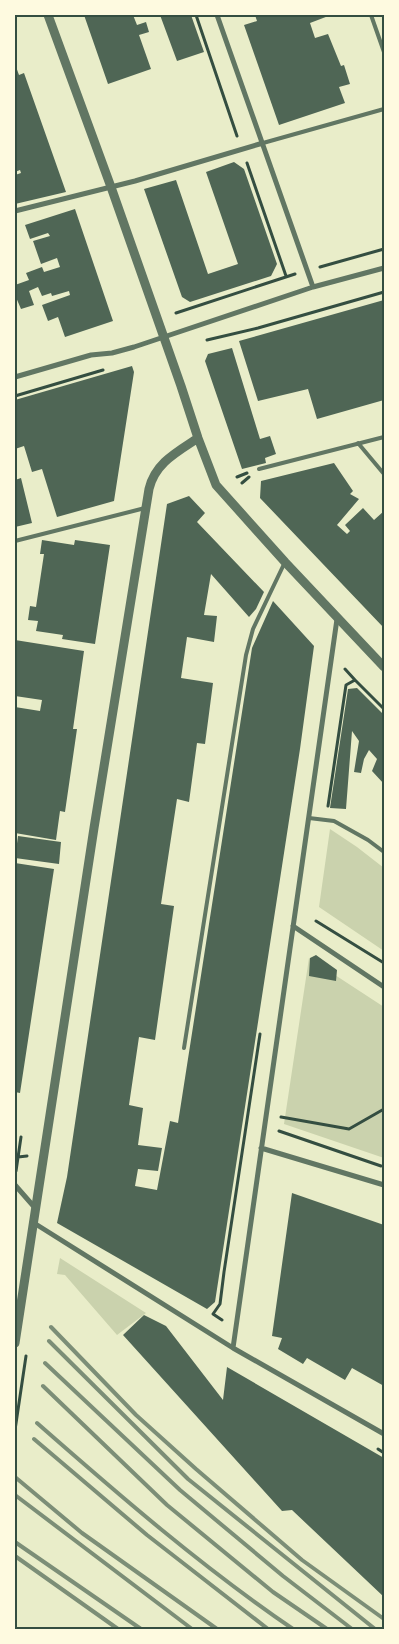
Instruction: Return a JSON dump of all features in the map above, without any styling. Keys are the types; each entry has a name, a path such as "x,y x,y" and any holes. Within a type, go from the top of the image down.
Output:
{"street":[{"path":"48,15 112,187 198,438 216,485 285,562 384,667"},
{"path":"218,15 312,287"},
{"path":"15,211 112,187 263,143"},
{"path":"15,377 91,355 112,353 312,287 384,268"},
{"path":"15,1343 145,508 151,480 157,469 168,458 198,438"},
{"path":"233,1348 338,617"},
{"path":"293,926 384,986"},
{"path":"261,1148 384,1185"},
{"path":"15,1185 36,1209"},
{"path":"34,1223 233,1348 384,1434"}],"lane":[{"path":"371,15 384,52"},
{"path":"263,143 384,109"},
{"path":"259,469 384,437"},
{"path":"358,443 384,474"},
{"path":"15,540 145,508"},
{"path":"184,1048 246,655 253,629 285,562"},
{"path":"309,818 334,821 368,840 384,852"}],"path":[{"path":"176,313 307,270 384,249"},
{"path":"205,341 384,292"},
{"path":"15,396 109,369"},
{"path":"266,1114 349,1129 384,1109"},
{"path":"281,1117 279,1132 384,1167"},
{"path":"16,1171 21,1137"}],"green space":[{"path":"330,829 384,868 384,951 319,907"},
{"path":"309,958 384,1007 384,1158 284,1124"},
{"path":"60,1258 146,1313 117,1335 65,1275 57,1274"}],"building":[{"path":"84,15 133,15 137,25 146,22 149,32 139,35 151,69 108,84"},
{"path":"160,15 191,15 204,52 177,61"},
{"path":"255,15 331,15 310,23 315,38 328,34 341,66 344,65 350,84 339,87 345,103 279,125 244,25 257,21"},
{"path":"15,64 19,75 24,73 66,192 15,204 15,175 21,173 20,170 15,172"},
{"path":"234,162 244,169 277,264 271,276 190,302 182,297 144,189 176,180 208,274 238,264 206,172"},
{"path":"75,209 113,321 65,337 58,317 48,321 42,305 70,295 69,291 52,296 51,293 42,296 38,287 29,291 34,305 21,309 15,295 15,285 29,280 26,273 42,267 44,272 60,267 57,258 41,264 33,241 50,236 48,233 30,239 25,225"},
{"path":"384,300 384,400 317,419 308,389 258,401 239,341"},
{"path":"232,348 260,439 270,436 276,454 265,458 266,463 242,469 205,361 208,354"},
{"path":"132,366 134,372 114,501 57,517 42,469 32,472 24,446 15,449 15,400"},
{"path":"334,463 353,491 350,494 359,499 337,525 347,534 350,531 345,525 363,508 374,520 384,511 384,628 260,498 261,481"},
{"path":"21,478 32,523 15,527 15,480"},
{"path":"189,496 205,513 197,522 264,592 256,609 249,617 211,574 204,615 217,616 214,642 187,637 181,678 213,683 205,744 197,743 189,802 177,799 161,904 174,906 155,1040 139,1037 129,1105 143,1108 138,1145 162,1148 158,1171 138,1169 135,1186 157,1190 170,1121 178,1123 252,648 273,601 314,646 300,749 215,1302 207,1309 57,1223 67,1177 167,504"},
{"path":"42,540 74,545 75,540 110,545 95,644 62,639 63,635 36,631 38,621 28,620 30,606 36,607 44,554 40,554"},
{"path":"15,640 84,651 73,729 77,729 65,812 60,811 56,840 15,833 15,707 40,711 42,700 15,696"},
{"path":"357,688 384,715 384,784 372,771 377,759 369,750 364,759 361,773 354,772 359,741 352,731 346,809 330,808 348,689"},
{"path":"18,836 61,842 59,864 15,858"},
{"path":"15,863 54,869 20,1093 15,1092"},
{"path":"316,955 337,970 336,981 309,976 310,958"},
{"path":"292,1193 384,1225 384,1386 352,1368 345,1380 307,1358 303,1364 278,1349 282,1338 272,1336"},
{"path":"144,1315 166,1326 223,1400 227,1367 384,1458 384,1597 292,1510 282,1511 123,1335"}],"railway":[{"path":"51,1327 136,1415 196,1469 302,1560 384,1619"},
{"path":"49,1341 188,1479 375,1629"},
{"path":"45,1363 180,1490 283,1576 352,1629"},
{"path":"43,1386 167,1505 273,1592 327,1629"},
{"path":"37,1423 194,1556 293,1629"},
{"path":"34,1439 147,1535 268,1629"},
{"path":"15,1477 82,1533 217,1629"},
{"path":"15,1495 192,1629"},
{"path":"15,1542 141,1629"},
{"path":"15,1556 118,1629"}]}
